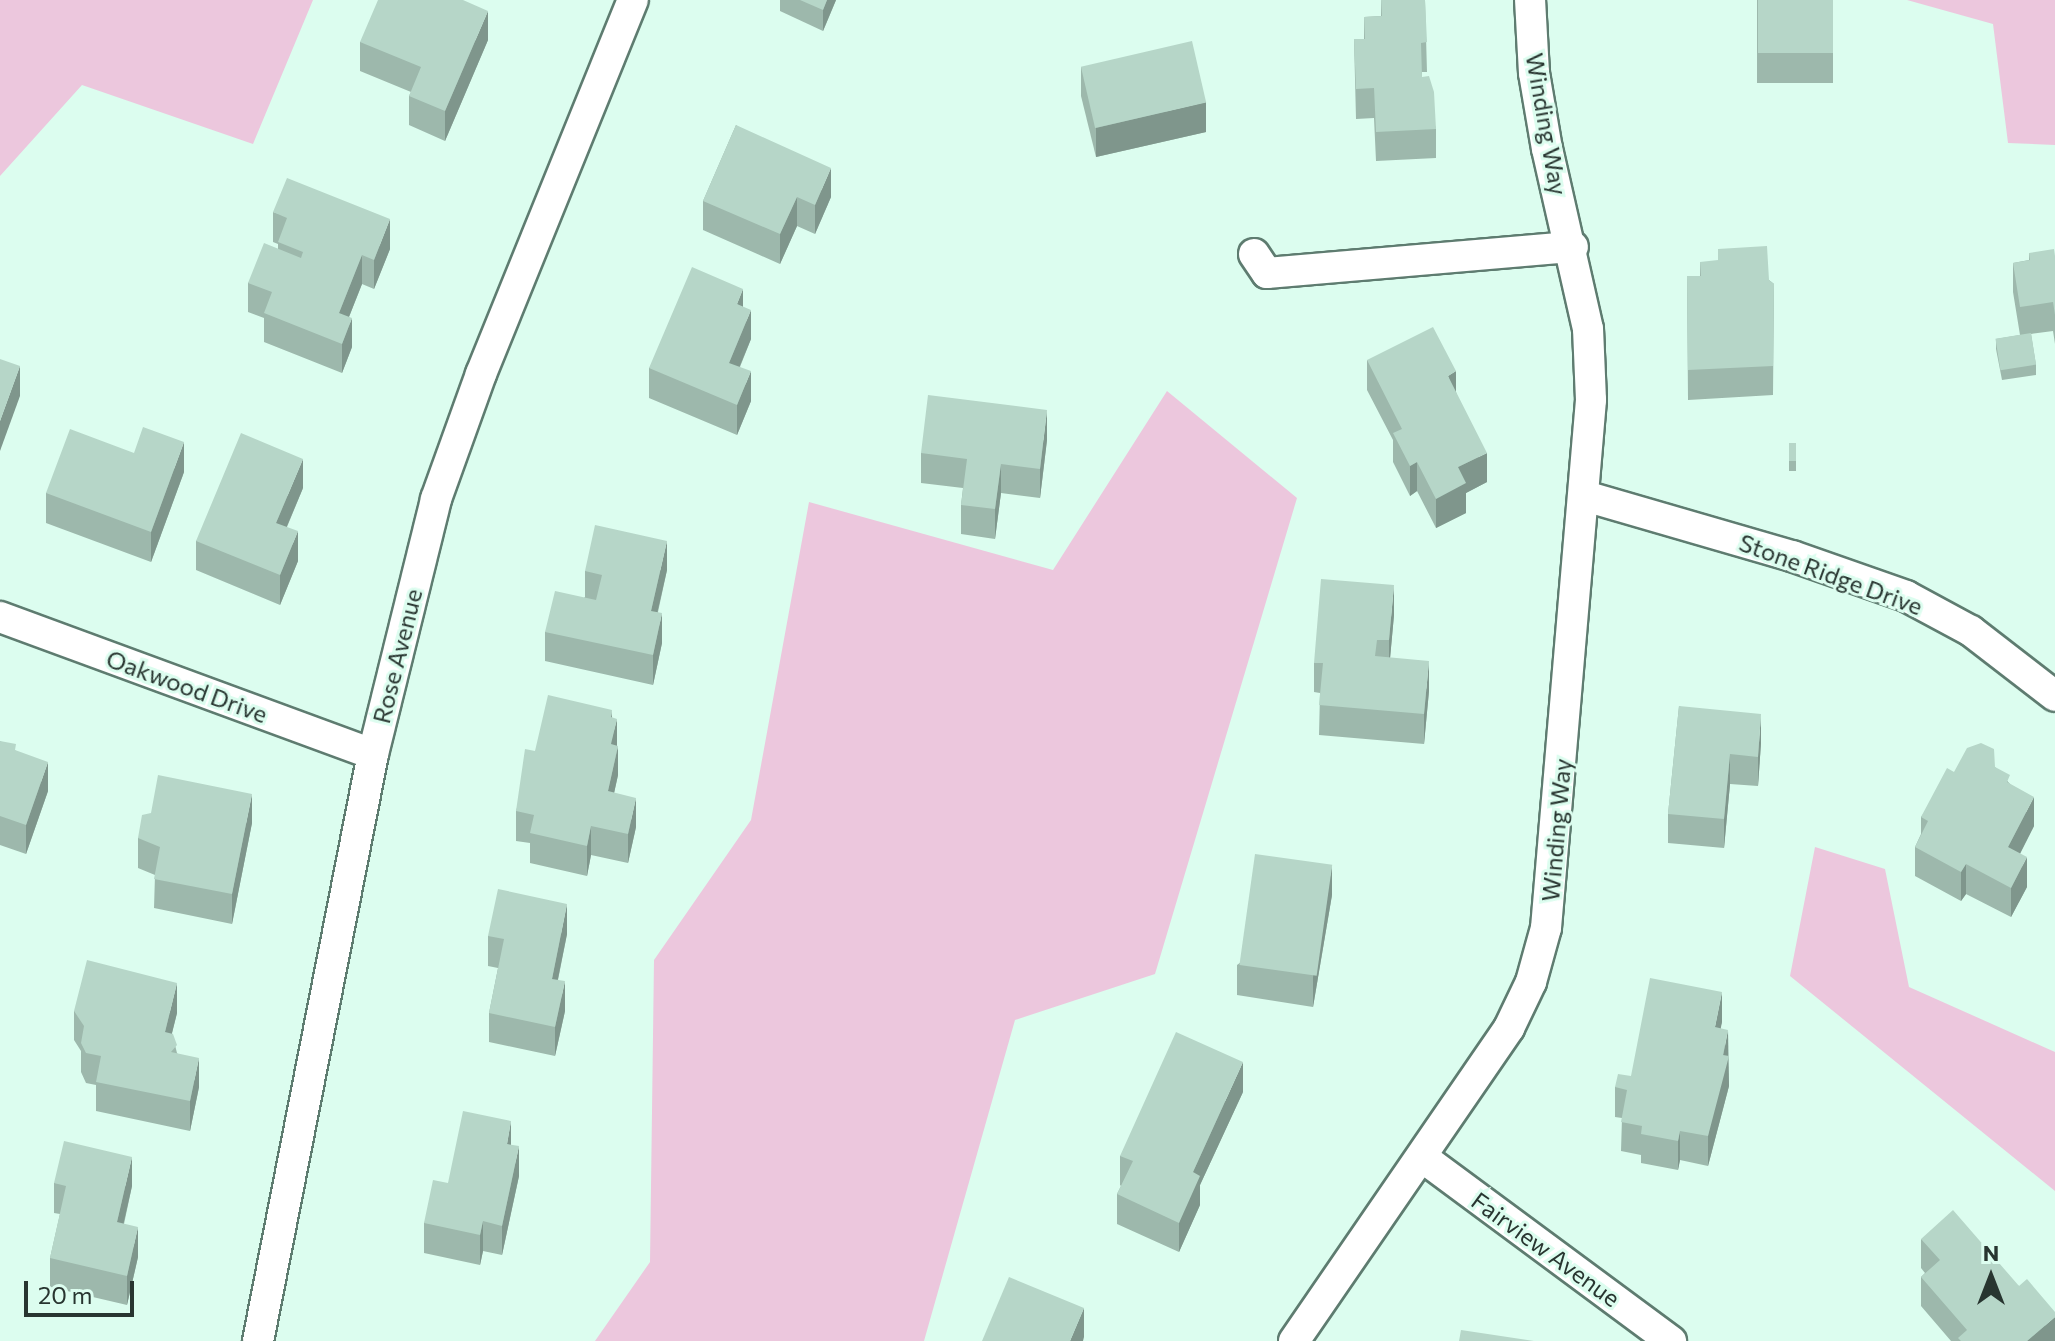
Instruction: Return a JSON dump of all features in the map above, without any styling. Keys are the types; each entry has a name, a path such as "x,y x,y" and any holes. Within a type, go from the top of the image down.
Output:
{"street":[{"name":"Rose Avenue","path":"258,1341 373,754 441,485 481,374 633,0"},
{"name":"Winding Way","path":"1294,1341 1509,1028 1531,982 1546,928 1585,496 1588,329 1573,247 1539,103 1530,0"},
{"path":"1254,254 1267,273 1573,247"},
{"name":"Stone Ridge Drive","path":"1585,496 1792,556 1906,596 1971,631 2055,696"},
{"name":"Oakwood Drive","path":"0,617 373,754"},
{"name":"Fairview Avenue","path":"1422,1157 1671,1341"}],"shaded area":[{"path":"0,0 313,0 253,144 82,85 0,176"},
{"path":"1907,0 2055,0 2055,145 2008,143 1993,24"},
{"path":"1167,391 1297,498 1155,974 1015,1020 924,1341 595,1341 650,1262 654,960 751,820 809,502 1053,570"},
{"path":"1815,847 1885,869 1909,987 2055,1052 2055,1191 1790,976"}],"building":[{"path":"378,0 463,0 488,11 445,111 409,96 421,67 360,42"},
{"path":"800,0 827,0 823,10"},
{"path":"1381,0 1425,0 1427,42 1421,43 1422,77 1429,76 1434,92 1436,129 1376,132 1374,88 1356,89 1354,39 1365,39 1364,17 1382,16"},
{"path":"1758,0 1833,0 1833,53 1758,53"},
{"path":"1192,41 1206,102 1095,128 1081,67"},
{"path":"736,125 831,168 815,205 797,197 780,234 703,201"},
{"path":"287,178 390,219 374,260 362,255 339,313 352,318 342,344 264,313 272,292 248,283 264,243 301,258 303,252 278,242 287,218 273,212"},
{"path":"1767,246 1769,280 1774,284 1773,366 1688,370 1687,276 1701,276 1700,262 1718,260 1718,249"},
{"path":"2054,249 2055,315 2053,302 2020,307 2013,263 2030,260 2029,253"},
{"path":"692,267 743,289 737,304 751,310 729,363 751,371 737,405 649,368"},
{"path":"1433,327 1456,371 1448,376 1487,453 1458,467 1466,483 1436,499 1417,462 1410,466 1393,433 1402,429 1367,360"},
{"path":"2031,333 2036,365 2000,370 1995,339"},
{"path":"0,359 20,366 0,421"},
{"path":"928,395 1047,410 1040,469 1001,464 995,509 961,505 967,459 921,453"},
{"path":"143,427 184,442 151,532 46,493 70,429 134,453"},
{"path":"241,433 303,459 276,523 298,531 280,575 196,541"},
{"path":"1789,443 1796,443 1796,461 1789,461"},
{"path":"595,525 667,541 651,611 662,613 653,655 545,632 555,591 596,600 602,575 585,571"},
{"path":"1321,579 1394,585 1389,640 1377,640 1375,656 1429,661 1424,714 1319,705 1323,663 1314,663"},
{"path":"548,695 612,710 611,717 617,719 611,744 618,746 608,791 636,798 628,834 591,826 587,846 530,833 534,815 516,811 525,749 535,751"},
{"path":"1679,706 1761,714 1758,757 1730,754 1724,819 1668,814"},
{"path":"0,741 16,744 15,750 48,762 26,825 0,816"},
{"path":"1981,743 1994,749 1995,767 2010,775 2007,782 2034,797 2008,847 2027,857 2011,888 1966,864 1961,872 1915,847 1928,821 1921,817 1947,768 1954,772 1967,748"},
{"path":"158,775 252,794 232,894 154,879 160,847 138,838 142,815 151,813"},
{"path":"1255,854 1332,865 1317,976 1239,965"},
{"path":"498,889 567,904 552,979 565,981 555,1027 489,1013 504,939 488,936"},
{"path":"87,960 177,983 165,1032 173,1034 177,1045 171,1052 199,1058 190,1101 96,1082 101,1056 86,1053 81,1043 84,1026 74,1011"},
{"path":"1650,978 1722,992 1715,1027 1728,1030 1723,1055 1729,1056 1708,1136 1680,1131 1678,1141 1641,1134 1642,1126 1621,1122 1627,1090 1615,1087 1618,1074 1631,1076"},
{"path":"1176,1032 1243,1062 1193,1172 1200,1176 1179,1223 1117,1194 1133,1161 1120,1156"},
{"path":"463,1111 511,1121 507,1144 519,1146 502,1226 483,1221 480,1235 424,1223 433,1180 448,1183"},
{"path":"64,1141 132,1157 117,1222 138,1227 127,1276 50,1258 66,1186 54,1183"},
{"path":"1953,1210 2019,1286 2027,1279 2055,1312 2055,1317 2027,1341 1961,1341 1958,1338 1967,1330 1921,1277 1940,1260 1921,1239"},
{"path":"1009,1277 1084,1308 1070,1341 982,1341"},
{"path":"1461,1330 1534,1341 1459,1341"}]}
